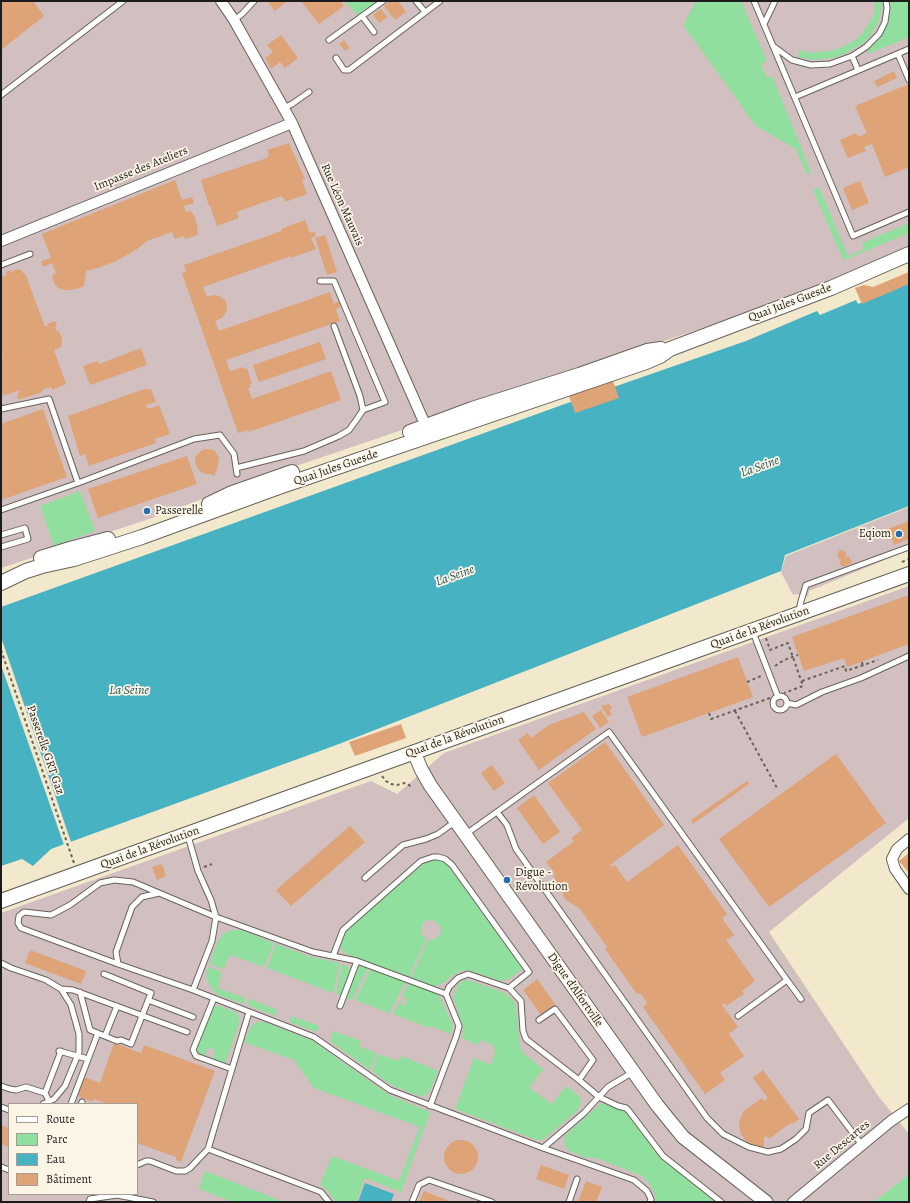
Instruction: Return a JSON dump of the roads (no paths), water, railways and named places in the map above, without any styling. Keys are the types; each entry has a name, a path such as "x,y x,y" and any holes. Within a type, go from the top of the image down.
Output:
{"main road":[{"name":"Quai Jules Guesde","path":"1,583 37,567 74,559 142,537 243,495 428,431 472,408 578,375 641,353 659,349 670,349 831,288 909,254"},
{"name":"Quai Jules Guesde","path":"1,573 70,548 113,538 145,527 218,501 232,493 243,495"},
{"name":"Quai de la Révolution","path":"1,901 188,835 414,752 759,634 803,613 909,574"}],"street":[{"name":"Rue Léon Mauvais","path":"221,1 234,20 292,123 428,431"},
{"name":"Impasse des Ateliers","path":"1,240 292,123"},
{"name":"Digue d'Alfortville","path":"414,752 426,779 657,1105 683,1137 766,1202"},
{"path":"909,839 897,849 892,859 892,864 899,877 909,889"},
{"name":"Rue Descartes","path":"793,1202 891,1121 909,1109"}],"lane":[{"path":"1,95 123,1"},
{"path":"234,20 254,1"},
{"path":"329,40 383,1"},
{"path":"416,1 425,12"},
{"path":"336,58 344,70 349,70 440,1"},
{"path":"754,1 853,236 909,212"},
{"path":"764,24 775,1"},
{"path":"773,46 792,60 811,65 830,64 852,56 866,47 879,34 885,22 887,8 886,1"},
{"path":"362,16 374,32"},
{"path":"795,97 909,49"},
{"path":"898,54 909,80"},
{"path":"852,56 858,70"},
{"path":"284,108 309,92"},
{"path":"1,265 30,254"},
{"path":"320,281 334,281 384,402 362,410"},
{"path":"1,510 78,483 194,439 220,435 234,454 236,471 304,451 339,436 349,430 362,410 362,401 334,326"},
{"path":"1,409 49,399 78,483"},
{"path":"1,535 25,528 28,538 1,547"},
{"path":"803,613 800,606 806,585 909,547"},
{"path":"759,634 778,697"},
{"path":"787,703 796,705 822,692 861,678 909,656"},
{"path":"778,697 784,697 787,703 783,709 776,708 774,702 778,697"},
{"path":"466,835 609,732 801,999"},
{"path":"497,812 507,825 516,849 707,1118 724,1134 749,1147 768,1152 781,1149 796,1139 806,1129 810,1113 828,1100 862,1145"},
{"path":"365,878 403,845 438,834 456,821"},
{"path":"188,835 198,871 211,900 216,917 212,941 193,990"},
{"path":"333,956 343,930 422,862 433,857 438,857 445,859 452,864 529,972 509,988"},
{"path":"446,994 357,961 313,952 216,917 133,882 114,880 100,883 70,905 52,915 24,912 19,916 18,923 21,928 193,990 314,1037 390,1090 543,1148 634,1180 647,1191 651,1199 650,1202"},
{"path":"118,964 116,952 132,907 142,897 159,894"},
{"path":"340,1006 357,961"},
{"path":"1,963 46,980 61,989 80,992 187,1032"},
{"path":"80,992 90,1030 117,1041 121,1040 131,1044 151,993 104,974"},
{"path":"430,1106 456,1037 458,1026 446,994 449,987 458,978 468,974 509,988 521,1001 523,1031 526,1039 599,1097 626,1108 663,1156 721,1202"},
{"path":"738,1016 787,980"},
{"path":"1,1086 10,1090 26,1087 45,1093 53,1101 65,1086 78,1056 79,1034 71,1005 61,989"},
{"path":"214,998 193,1050 196,1056 232,1069"},
{"path":"148,1000 193,1018"},
{"path":"105,1036 118,1006"},
{"path":"539,1020 555,1008 593,1060 579,1080"},
{"path":"138,1165 150,1161 176,1171 185,1171 190,1168 208,1149 249,1012"},
{"path":"71,1103 98,1033"},
{"path":"45,1093 59,1051 88,1059"},
{"path":"543,1148 584,1113 608,1087 633,1072"},
{"path":"208,1149 321,1192 329,1202"},
{"path":"569,1202 577,1179"},
{"path":"412,1202 419,1185 429,1180 492,1202"},
{"path":"89,1202 90,1199 117,1195 153,1202"}],"water":[{"name":"La Seine","path":"909,282 909,506 785,555 781,571 339,744 51,849 33,866 22,859 1,866 1,607 562,405 746,341 817,311 820,315 856,300 858,304"},
{"path":"365,1183 394,1194 391,1202 358,1202"}],"place":[{"name":"Passerelle","path":"147,511"},
{"name":"Eqiom","path":"899,534"},
{"name":"Digue - Révolution","path":"507,880"}]}
